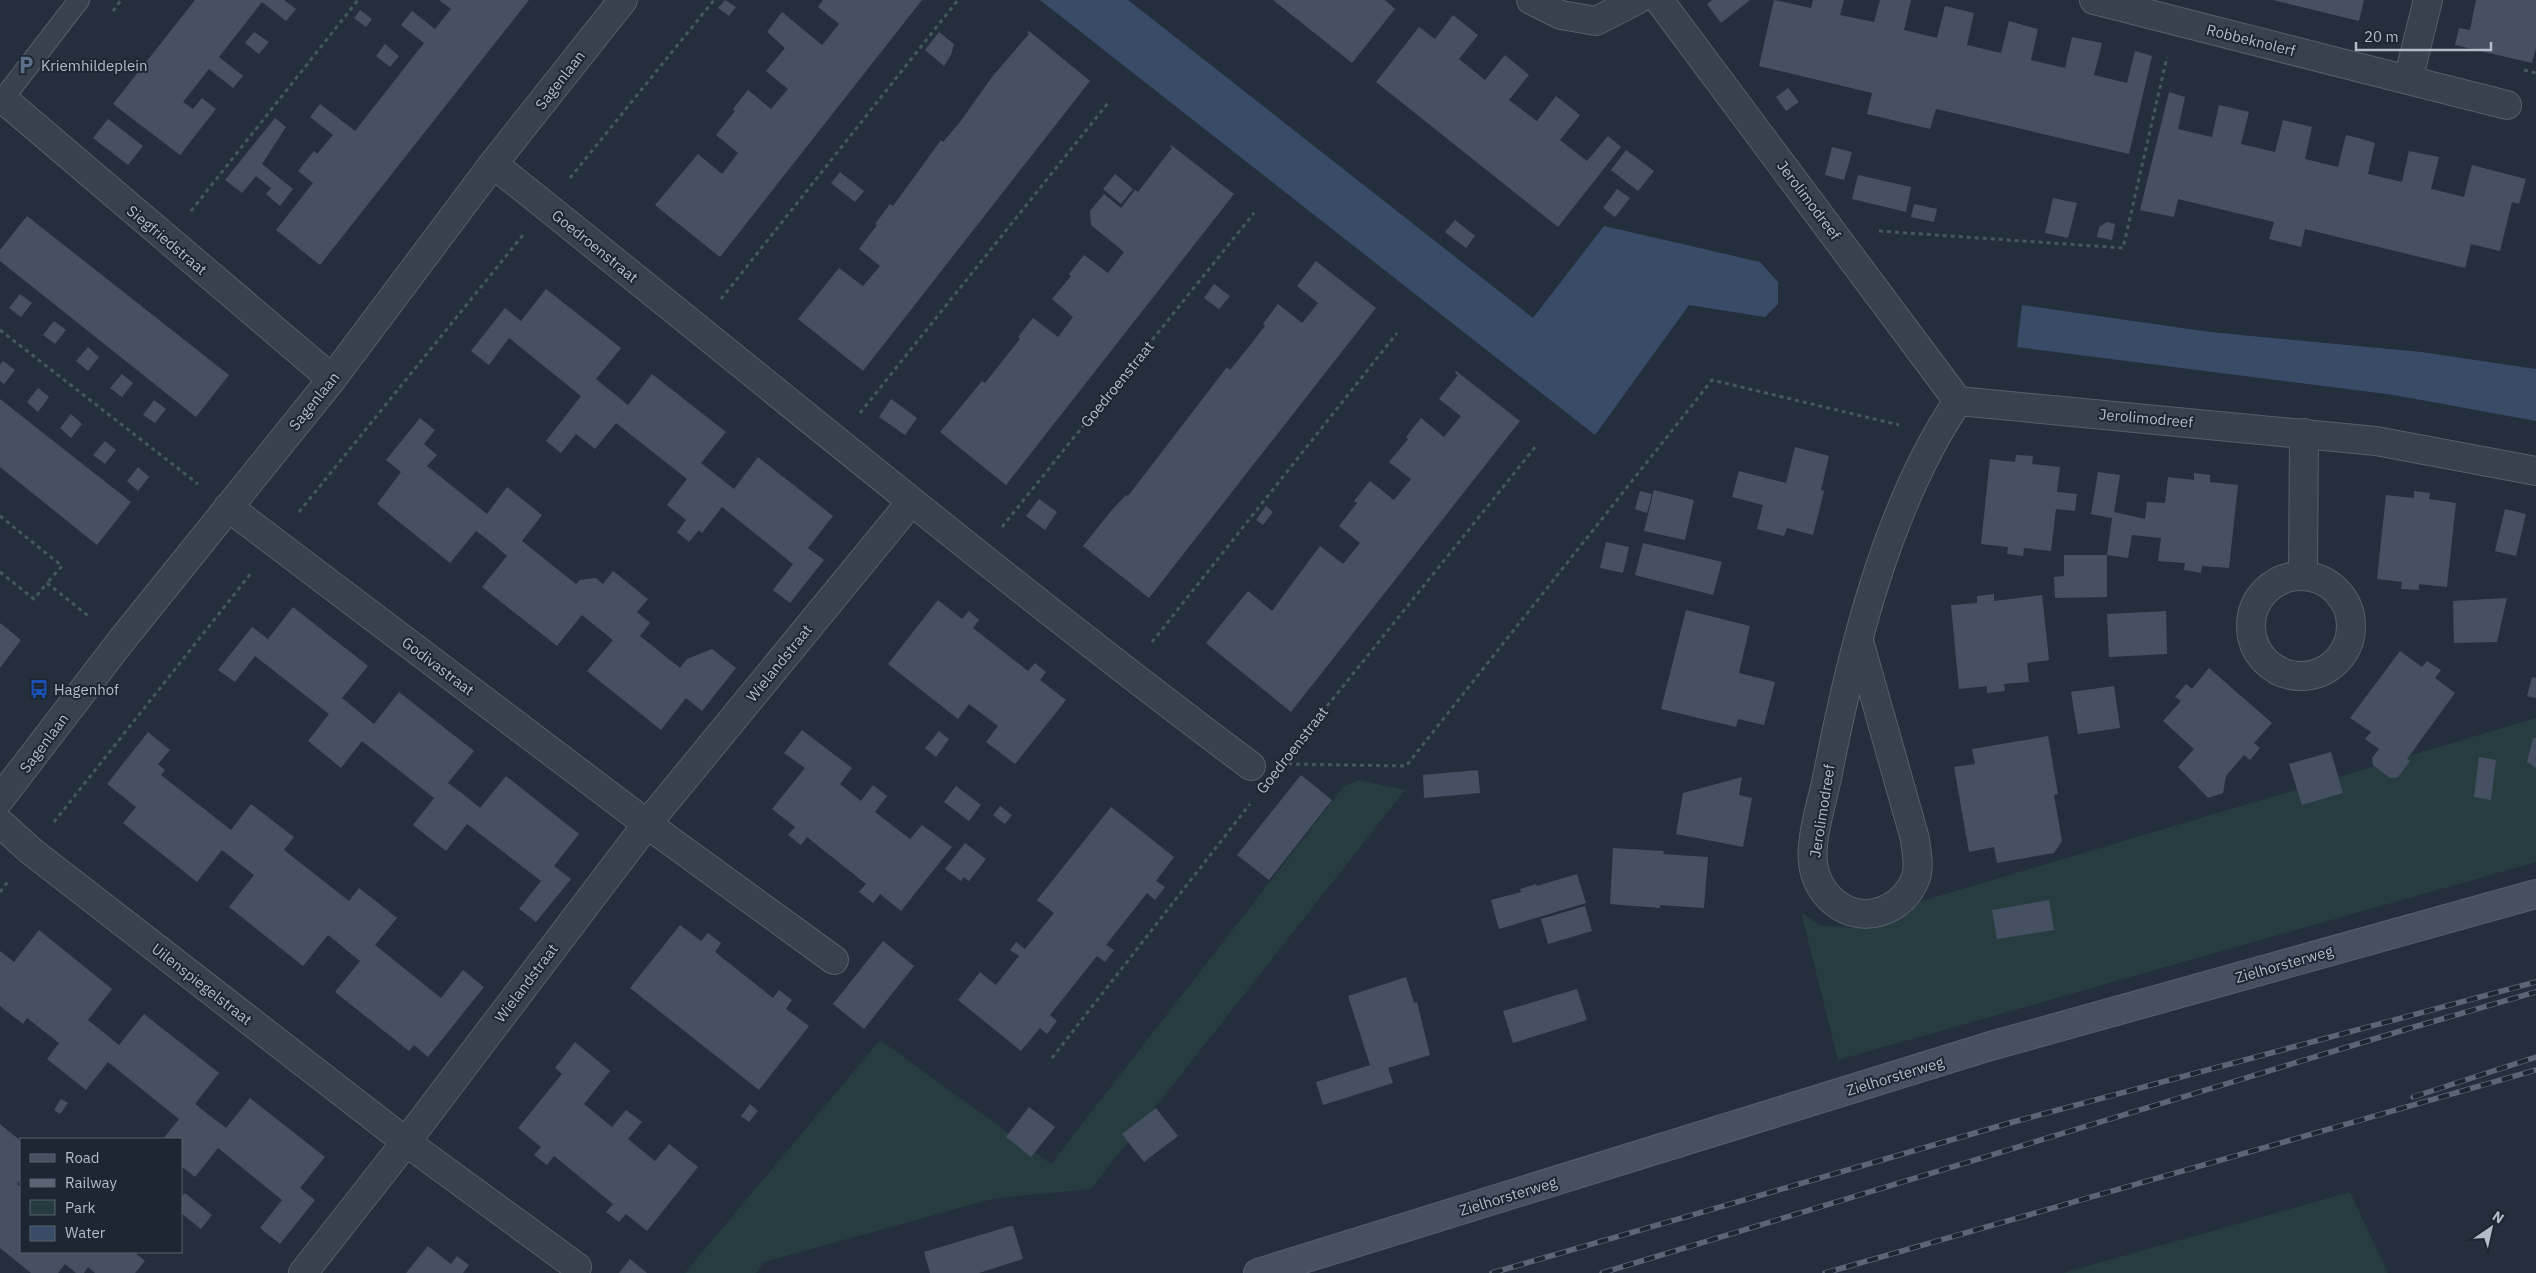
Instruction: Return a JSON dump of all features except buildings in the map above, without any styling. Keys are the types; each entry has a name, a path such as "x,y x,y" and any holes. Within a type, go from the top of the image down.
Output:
{"main road":[{"name":"Zielhorsterweg","path":"1258,1273 1987,1047 2536,894"}],"street":[{"name":"Sagenlaan","path":"0,799 121,641 332,379 494,164 623,0"},
{"path":"1531,0 1561,15 1596,21 1637,0"},
{"name":"Jerolimodreef","path":"1659,0 1958,401 2376,441 2536,471"},
{"name":"Robbeknolerf","path":"2094,0 2507,106"},
{"path":"2408,80 2428,0"},
{"name":"Siegfriedstraat","path":"1,98 332,379"},
{"name":"Goedroenstraat","path":"494,164 836,442 1127,674 1251,766"},
{"name":"Jerolimodreef","path":"1859,641 1915,839 1917,874 1911,888 1901,900 1889,909 1875,914 1859,915 1848,912 1822,891 1816,877 1813,847 1838,722 1859,641 1877,576 1893,532 1936,434 1958,401"},
{"path":"2303,576 2304,433"},
{"name":"Wielandstraat","path":"303,1273 406,1142 647,824 911,502"},
{"name":"Godivastraat","path":"228,508 647,824"},
{"name":"Uilenspiegelstraat","path":"0,823 31,851 406,1142"},
{"path":"647,824 834,960"},
{"path":"406,1142 577,1267"}],"lane":[{"path":"1,98 79,0"}],"path":[{"path":"168,240 358,0"},
{"path":"0,892 275,542 714,0"},
{"path":"697,329 958,0"},
{"path":"1830,228 2123,248 2176,21"},
{"path":"836,442 1108,103"},
{"name":"Goedroenstraat","path":"980,555 1254,213"},
{"path":"0,330 228,508"},
{"path":"1127,674 1397,333"},
{"name":"Goedroenstraat","path":"1536,446 1281,764 1406,766 1712,380 1936,434"},
{"path":"0,516 62,566 34,599 0,572"},
{"path":"47,583 121,641"},
{"name":"Goedroenstraat","path":"1052,1058 1251,802"}],"green space":[{"path":"2536,718 2536,862 1838,1060 1801,912 1819,925 1854,928 1881,926 1905,906"},
{"path":"1359,780 1405,790 1091,1189 996,1198 764,1262 756,1273 685,1273 880,1040 1051,1164 1344,786"},
{"path":"2350,1192 2388,1273 2063,1273"}],"water":[{"path":"1040,0 1128,0 1533,318 1604,226 1760,262 1778,282 1778,304 1765,317 1689,305 1595,435"},
{"path":"2022,305 2210,332 2421,352 2536,369 2536,421 2394,395 2017,347"}],"railway":[{"path":"1492,1273 2013,1122 2536,982"},
{"path":"1602,1273 2407,1029 2536,992"},
{"path":"2413,1097 2536,1057"},
{"path":"1825,1273 2536,1070"}],"place":[{"name":"Kriemhildeplein","path":"26,65"},
{"name":"Hagenhof","path":"39,689"}]}
